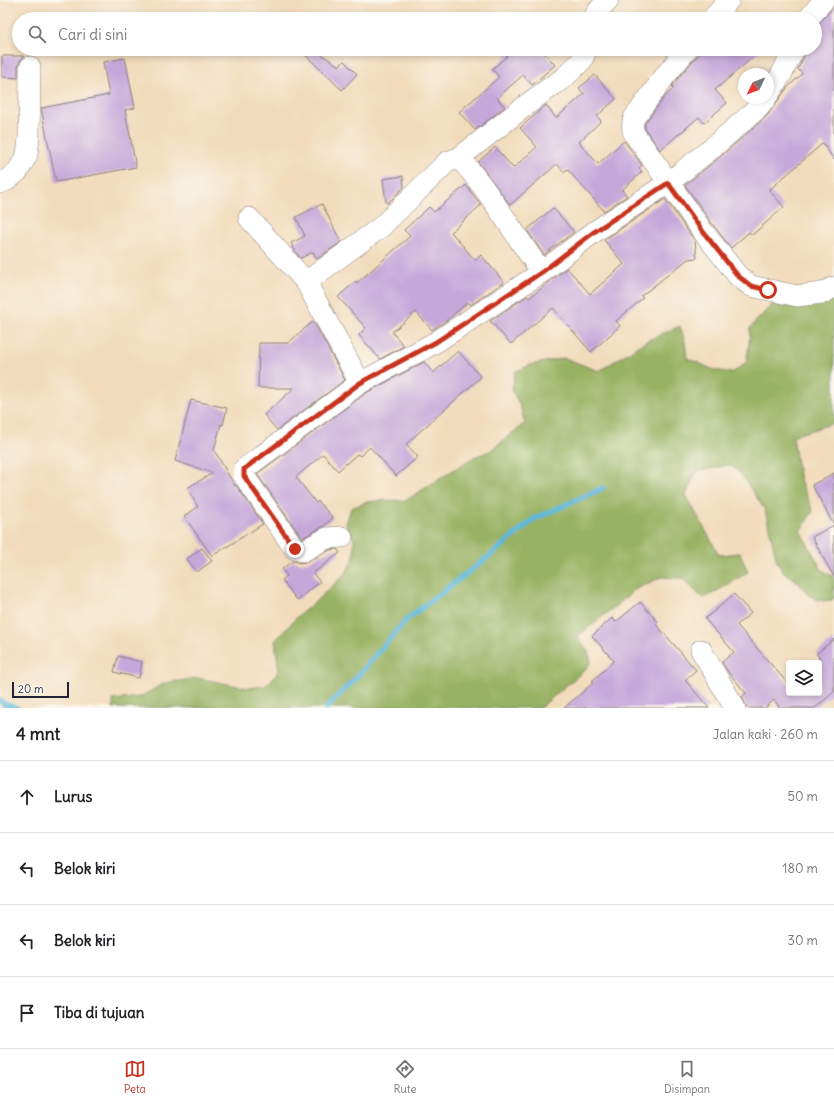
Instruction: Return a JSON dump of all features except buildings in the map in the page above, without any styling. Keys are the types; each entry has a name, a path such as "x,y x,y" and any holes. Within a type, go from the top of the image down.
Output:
{"street":[{"path":"597,12 608,0"},
{"path":"718,12 729,0"},
{"path":"814,12 824,0"},
{"path":"306,282 381,227 447,162 459,158 534,99 565,77 582,60 584,56"},
{"path":"681,56 634,118 632,126 634,136 641,143 701,229 738,276 751,286 797,296 823,293 834,287"},
{"path":"774,86 781,76 791,56"},
{"path":"0,183 7,180 18,171 27,155 29,138 30,67"},
{"path":"342,537 327,538 303,551 295,549 244,476 244,469 360,383 436,342 542,272 594,232 668,183 712,148 761,104"},
{"path":"459,158 474,174 542,272"},
{"path":"249,218 306,282 360,383"},
{"path":"701,650 735,708"}],"green space":[{"path":"834,283 834,423 793,436 800,480 813,511 800,531 822,570 834,577 834,598 832,600 824,601 815,599 808,594 797,581 782,570 777,562 765,510 743,477 737,470 729,465 698,471 693,478 686,495 719,555 740,553 748,572 703,598 682,578 661,577 634,590 578,636 588,652 591,661 587,668 540,708 113,708 113,700 140,697 165,683 198,678 248,688 266,686 279,671 275,641 299,615 346,573 354,557 354,539 346,524 351,508 367,502 387,500 405,501 474,457 490,451 525,423 520,406 512,390 515,372 530,365 564,358 599,371 648,340 680,326 685,342 687,358 714,370 732,373 746,363 750,328 774,302 790,305"}],"waterway":[{"path":"326,708 355,679 406,620 492,554 534,519 603,488"},
{"path":"0,701 4,704 17,708"}],"route":[{"path":"295,549 244,476 244,469 360,383 436,342 542,272 594,232 668,183 681,198 701,229 738,276 751,286 768,290"}]}
